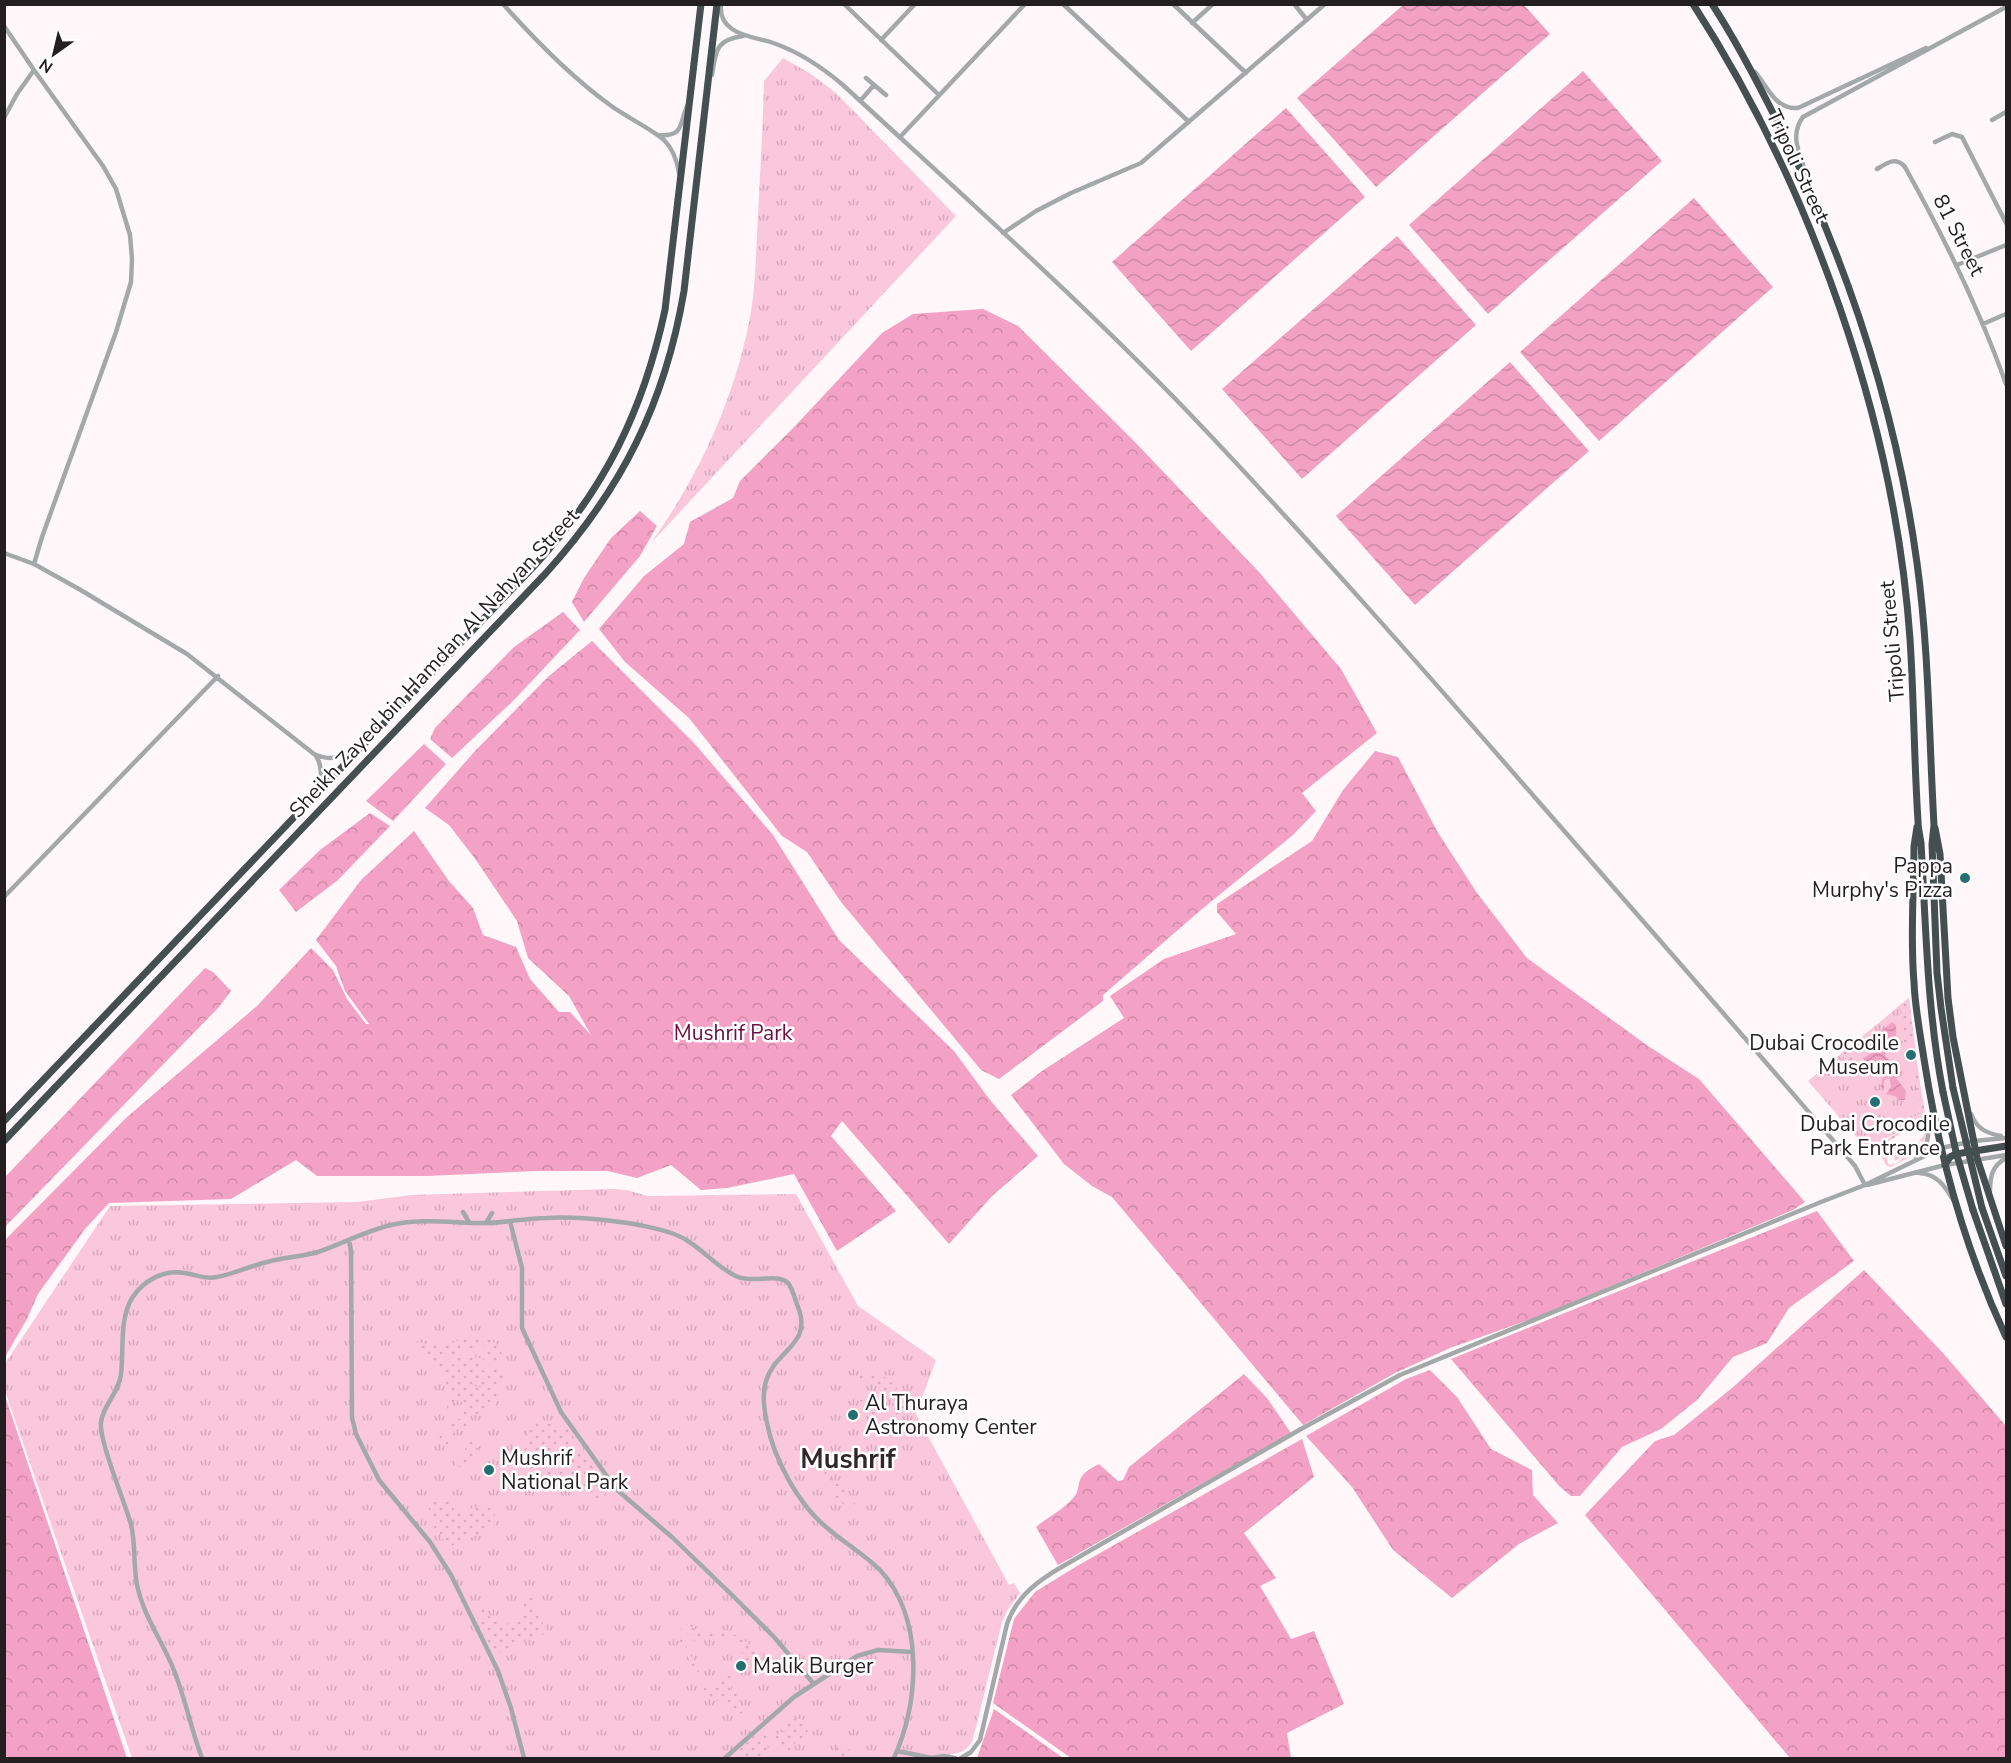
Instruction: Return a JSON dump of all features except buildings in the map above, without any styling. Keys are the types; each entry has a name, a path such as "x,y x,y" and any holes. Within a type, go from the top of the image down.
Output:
{"highway":[{"name":"Sheikh Zayed bin Hamdan Al Nahyan Street","path":"4,1121 554,544 590,496 632,422 657,345 669,292 701,4"},
{"name":"Sheikh Zayed bin Hamdan Al Nahyan Street","path":"4,1141 546,573 579,536 607,495 643,430 673,349 684,291 717,4"},
{"name":"Tripoli Street","path":"1693,4 1741,86 1791,186 1837,300 1868,401 1895,524 1907,604 1928,987 1937,1060 1956,1152 1973,1210 2007,1304"},
{"name":"Tripoli Street","path":"1712,4 1748,65 1812,193 1846,277 1873,361 1907,501 1925,634 1934,825 1932,844 1937,973 1941,1008 1953,1088 1982,1208 2007,1276"},
{"path":"1918,824 1914,846 1914,984 1932,1111 1953,1201 1981,1278 2007,1337"},
{"path":"1934,825 1940,854 1950,1018 1977,1154 1989,1197 2007,1246"},
{"path":"1945,1165 1953,1155 1977,1154 2007,1146"}],"street":[{"path":"503,4 577,79 616,110 657,135 673,152 681,184"},
{"path":"721,4 721,14 731,28 745,36 776,44 802,56 828,73 1003,233 1160,384 1275,505 1411,655 1855,1166 1865,1185"},
{"path":"844,4 939,95"},
{"path":"881,40 915,4"},
{"path":"900,137 1024,4"},
{"path":"1063,4 1189,122"},
{"path":"1173,4 1246,73"},
{"path":"1192,23 1213,4"},
{"path":"1003,233 1071,193 1106,176 1138,165 1325,4"},
{"path":"1294,5 1307,20"},
{"path":"1748,65 1776,101 1786,107 1798,108 1948,38 2007,7"},
{"path":"4,26 103,166 116,189 130,235 132,259 131,282 119,323 34,564"},
{"path":"707,89 720,45 727,39 745,36"},
{"path":"1812,193 1795,136 1798,123 1803,117 1948,38"},
{"path":"4,118 34,70"},
{"path":"866,78 886,95"},
{"path":"860,101 874,85"},
{"path":"657,135 672,136 679,130 691,98"},
{"path":"1992,120 2007,112"},
{"path":"1935,142 1952,134 1962,137 2007,223"},
{"name":"81 Street","path":"1877,169 1892,161 1903,164 1957,265 2007,384"},
{"path":"1957,265 2007,245"},
{"path":"1983,324 2007,314"},
{"path":"4,553 34,564 79,589 166,640 218,676 314,754 321,766 322,774 312,798"},
{"path":"4,897 218,676"},
{"path":"314,754 326,758 345,755 381,727"},
{"path":"1966,1101 1973,1120 1981,1129 2007,1137"},
{"path":"1911,1162 1927,1143 1932,1111"},
{"path":"961,1758 972,1752 980,1740 1012,1611 1025,1594 1056,1570 1301,1429 1401,1375 1865,1185 1941,1148 2007,1137"},
{"path":"1977,1154 2007,1156"},
{"path":"1989,1197 1992,1171 2007,1156"},
{"path":"1865,1185 1876,1185 1945,1165"},
{"path":"1914,1173 1927,1174 1938,1179 1953,1201"},
{"path":"463,1212 469,1222"},
{"path":"486,1223 492,1213"},
{"path":"202,1758 173,1669 139,1594 135,1575 132,1530 112,1474 101,1429 103,1415 116,1392 120,1378 126,1311 138,1290 152,1279 165,1273 180,1272 203,1278 218,1277 263,1263 315,1253 384,1227 406,1222 486,1223 546,1218 581,1218 661,1230 688,1241 738,1277 752,1280 780,1278 787,1282 802,1316 803,1325 798,1338 771,1370 766,1381 764,1395 772,1442 795,1491 807,1509 873,1564 894,1588 907,1617 912,1652 910,1703 894,1758"},
{"path":"510,1221 522,1268 522,1328 561,1412 616,1489 678,1542 729,1591 774,1637 813,1683"},
{"path":"349,1240 354,1431 382,1485 430,1542 451,1575 498,1671 511,1708 524,1758"},
{"path":"725,1758 785,1704 813,1683 863,1653 885,1649 912,1652"},
{"path":"897,1751 931,1758 944,1756 955,1758"}],"green space":[{"path":"783,58 811,74 836,93 956,216 650,544 668,518 700,462 714,434 736,374 751,312 755,276 764,81"},
{"path":"983,309 1018,326 1132,439 1259,572 1341,669 1377,733 1302,793 1316,811 1293,835 1202,909 1103,995 1103,1001 999,1079 981,1070 841,902 807,852 782,836 689,718 625,662 599,629 644,576 684,544 690,522 733,498 740,481 882,333 913,314"},
{"path":"640,511 657,526 640,556 584,622 572,602 584,578 611,538"},
{"path":"563,612 580,630 513,701 452,758 430,739 435,728 514,647"},
{"name":"Mushrif Park","path":"592,641 695,744 773,835 839,940 954,1051 990,1100 1038,1156 992,1196 949,1244 842,1121 831,1136 896,1211 837,1251 794,1174 727,1188 701,1190 671,1165 637,1178 608,1171 538,1171 427,1176 317,1176 296,1160 231,1199 109,1203 85,1229 38,1294 27,1319 5,1357 5,1240 127,1117 257,1006 311,948 333,970 347,999 366,1024 369,1024 345,991 336,966 316,940 361,880 414,831 449,881 473,908 483,935 516,947 530,979 559,1012 570,1012 591,1035 569,996 528,958 517,921 476,860 449,825 425,808 475,751 549,676"},
{"path":"424,744 446,764 393,821 366,801"},
{"path":"1375,751 1398,757 1437,831 1477,893 1527,958 1648,1046 1699,1079 1805,1202 1793,1210 1539,1316 1450,1348 1395,1373 1303,1425 1112,1197 1092,1186 1064,1164 1011,1095 1042,1071 1124,1018 1110,996 1164,959 1236,934 1217,912 1217,904 1312,841 1343,790"},
{"path":"370,813 390,826 338,880 296,912 279,890 320,850"},
{"path":"205,968 213,972 231,991 219,1007 5,1227 5,1177"},
{"path":"1909,998 1922,1100 1920,1109 1900,1130 1867,1149 1808,1081"},
{"path":"1909,998 1914,1043 1905,1044 1904,1026 1899,1016 1902,1012 1896,1008"},
{"path":"1847,1048 1854,1056 1861,1059 1858,1063 1859,1071 1854,1076 1843,1061 1841,1054"},
{"path":"1913,1068 1917,1068 1926,1118 1917,1121 1912,1129 1885,1143 1883,1150 1885,1152 1881,1155 1882,1142 1913,1120 1921,1107 1922,1101 1918,1101"},
{"path":"1923,1123 1926,1125 1923,1142 1919,1140 1924,1136"},
{"path":"1920,1143 1918,1146 1912,1147 1908,1155 1898,1152 1900,1158 1895,1161 1894,1146 1899,1146 1907,1152 1912,1145"},
{"path":"1913,1148 1917,1151 1894,1165 1902,1159 1901,1154 1904,1158 1913,1153"},
{"path":"1882,1157 1887,1157 1888,1164 1894,1163 1890,1167 1886,1165"},
{"name":"Mushrif National Park","path":"612,1189 648,1196 796,1194 858,1306 936,1360 916,1414 1009,1585 1014,1583 1020,1593 1002,1622 973,1739 969,1746 961,1752 950,1754 949,1758 132,1758 5,1391 4,1365 110,1206 358,1202 411,1195"},
{"path":"1817,1211 1854,1261 1789,1308 1767,1343 1733,1357 1697,1400 1661,1429 1622,1447 1580,1496 1571,1496 1560,1487 1451,1359"},
{"path":"1864,1270 1943,1353 2006,1426 2006,1758 1790,1758 1585,1515 1655,1441 1674,1435 1732,1388"},
{"path":"481,1335 497,1344 506,1362 498,1366 485,1361 483,1357 487,1352 484,1346 477,1345 473,1350 469,1350 467,1346 461,1345 459,1350 462,1355 473,1352 476,1358 482,1358 483,1371 489,1371 491,1368 506,1373 505,1382 502,1384 478,1385 468,1374 452,1363 445,1353 443,1347 469,1336"},
{"path":"416,1342 442,1346 445,1359 468,1375 476,1387 498,1388 497,1393 500,1395 491,1409 477,1415 465,1415 463,1413 464,1403 457,1400 451,1403 448,1411 446,1402 450,1390 432,1359 416,1348"},
{"path":"1430,1370 1457,1397 1491,1449 1532,1470 1533,1495 1558,1523 1519,1544 1452,1598 1393,1550 1352,1487 1306,1436 1406,1379"},
{"path":"860,1373 880,1374 876,1383 860,1381"},
{"path":"1244,1374 1267,1398 1291,1433 1058,1565 1036,1527 1070,1502 1077,1492 1084,1473 1099,1464 1118,1481 1123,1480 1129,1467"},
{"path":"882,1375 898,1388 890,1394 877,1383"},
{"path":"899,1390 904,1400 904,1411 895,1411 891,1395"},
{"path":"5,1396 127,1758 5,1758"},
{"path":"854,1397 869,1399 875,1406 876,1416 872,1426 867,1406"},
{"path":"894,1413 904,1413 896,1431 889,1428"},
{"path":"465,1418 467,1426 445,1430 441,1439 446,1442 452,1431 454,1432 447,1445 439,1440 437,1435 434,1435 451,1421"},
{"path":"530,1420 567,1427 609,1489 599,1500 569,1485 542,1481 521,1460 527,1443"},
{"path":"1302,1439 1314,1477 1244,1533 1276,1578 1260,1586 1291,1639 1314,1631 1344,1704 1287,1733 1291,1758 1071,1758 993,1703 1014,1619 1035,1592"},
{"path":"467,1440 479,1446 473,1458 467,1455 464,1445"},
{"path":"467,1456 472,1459 466,1470 454,1464 457,1459"},
{"path":"817,1459 830,1473 832,1482 841,1485 850,1494 828,1482 824,1467 820,1475 816,1465"},
{"path":"832,1493 849,1495 843,1503 847,1505 854,1502 858,1513 843,1504"},
{"path":"451,1499 454,1511 457,1513 488,1504 493,1505 495,1508 494,1527 449,1547 434,1527 427,1502"},
{"path":"531,1594 547,1633 518,1643 495,1655 476,1620 484,1606 489,1616 496,1622 510,1623 521,1614 524,1597"},
{"path":"687,1624 697,1630 725,1632 740,1638 761,1657 761,1668 744,1663 738,1643 733,1639 720,1637 695,1642 679,1625"},
{"path":"679,1628 684,1633 682,1638 707,1688 716,1687 720,1677 731,1676 729,1696 723,1700 716,1700 706,1694 677,1635"},
{"path":"739,1690 744,1695 740,1704 743,1712 740,1714 727,1701"},
{"path":"994,1709 1063,1758 977,1758"},
{"path":"793,1718 804,1720 808,1727 807,1733 797,1744 792,1733 781,1728"},
{"path":"764,1727 769,1733 763,1741 769,1749 768,1753 756,1758 742,1758 737,1752 758,1732 760,1735 763,1733 761,1729"},
{"path":"785,1731 792,1734 795,1741 792,1748 785,1751 778,1748 775,1741 778,1734"},
{"path":"838,1744 843,1749 852,1750 852,1758 840,1758 834,1755"}],"water":[{"path":"1403,5 1524,5 1550,34 1376,187 1297,98"},
{"path":"1583,71 1662,161 1488,314 1409,225"},
{"path":"1286,108 1365,197 1191,351 1112,262"},
{"path":"1694,198 1773,287 1599,441 1520,352"},
{"path":"1397,236 1476,325 1302,479 1222,389"},
{"path":"1510,362 1589,451 1415,605 1336,516"},
{"path":"1892,1022 1896,1025 1896,1033 1885,1056 1889,1060 1876,1062 1875,1066 1879,1072 1869,1073 1863,1058 1879,1049 1878,1034"},
{"path":"1902,1072 1901,1076 1896,1078 1906,1091 1905,1100 1899,1100 1895,1096 1886,1094 1891,1087 1889,1077 1884,1080 1883,1090 1881,1088 1882,1079 1889,1073"}],"place":[{"name":"Pappa Murphy's Pizza","path":"1965,878"},
{"name":"Dubai Crocodile Museum","path":"1911,1055"},
{"name":"Dubai Crocodile Park Entrance","path":"1875,1102"},
{"name":"Al Thuraya Astronomy Center","path":"853,1415"},
{"name":"Mushrif National Park","path":"489,1470"},
{"name":"Malik Burger","path":"741,1666"}],"district":[{"name":"Mushrif","path":"848,1459"}]}
